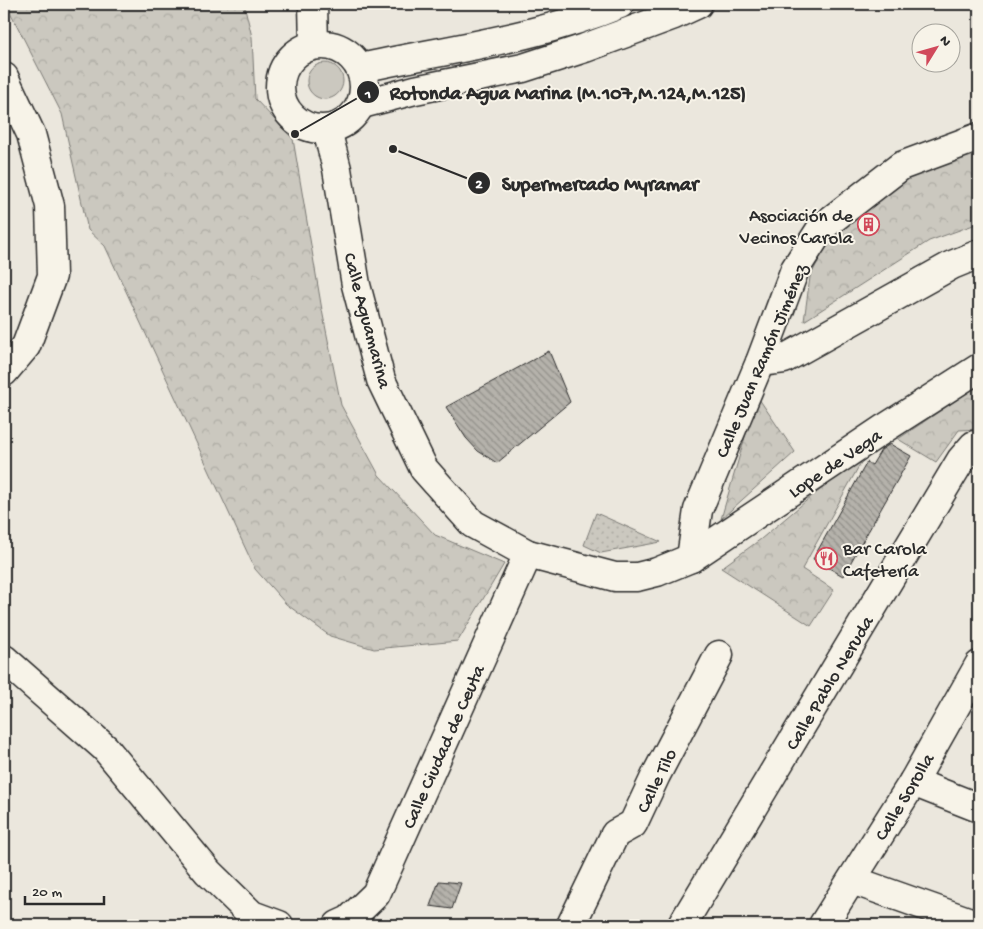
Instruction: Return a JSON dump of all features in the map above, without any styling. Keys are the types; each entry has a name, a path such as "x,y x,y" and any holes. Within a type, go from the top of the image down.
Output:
{"street":[{"path":"313,4 314,45"},
{"path":"361,68 478,46 589,17 620,4"},
{"path":"362,104 415,90 523,68 665,19 698,4"},
{"path":"314,45 332,46 346,51 361,68 365,95 354,117 342,126 328,130 312,129 299,123 285,107 280,93 282,75 288,62 300,51 314,45"},
{"path":"4,77 31,134 50,206 52,276 26,346 4,372"},
{"name":"Calle Aguamarina","path":"328,130 337,169 356,285 381,380 424,469 474,524 528,554 615,577 637,577 656,572 691,558"},
{"name":"Calle Juan Ramón Jiménez","path":"691,558 698,510 760,362 795,269 822,227 900,166 979,137"},
{"path":"760,362 784,359 952,265 979,254"},
{"name":"Lope de Vega","path":"691,558 885,428 979,368"},
{"name":"Calle Pablo Neruda","path":"682,925 962,460 974,445 979,447"},
{"name":"Calle Ciudad de Ceuta","path":"338,925 349,920 376,894 528,554"},
{"name":"Calle Tilo","path":"571,925 615,834 633,824 656,775 719,655"},
{"path":"4,659 105,748 208,872 252,915 279,925"},
{"name":"Calle Sorolla","path":"823,925 913,782 971,696 979,665"},
{"path":"913,782 979,808"},
{"path":"852,880 979,925"}],"green space":[{"path":"6,4 244,4 252,37 255,99 293,139 322,310 341,405 379,475 435,535 504,564 458,641 374,649 330,636 286,604 255,569 105,246 88,230 62,114"},
{"path":"325,63 332,64 338,68 342,74 342,88 338,94 332,98 325,99 318,98 312,94 308,88 307,81 308,74 312,68 318,64"},
{"path":"979,149 979,223 929,241 804,321 810,277 832,234 905,177"},
{"path":"979,385 979,429 959,430 936,462 898,439"},
{"path":"757,396 795,452 721,519"},
{"path":"864,457 802,569 834,590 811,626 721,568 761,539 812,496"},
{"path":"596,513 661,542 601,553 584,545"}],"building":[{"path":"549,351 570,402 497,463 478,451 466,438 446,407"},
{"path":"890,444 911,456 843,576 813,559 867,462 872,465 881,450"},
{"path":"439,881 461,883 452,909 430,906"}],"place":[{"name":"Rotonda Agua Marina (M.107,M.124,M.125)","path":"295,134"},
{"name":"Supermercado Myramar","path":"393,149"},
{"name":"Asociación de Vecinos Carola","path":"869,225"},
{"name":"Bar Carola Cafetería","path":"827,558"}]}
